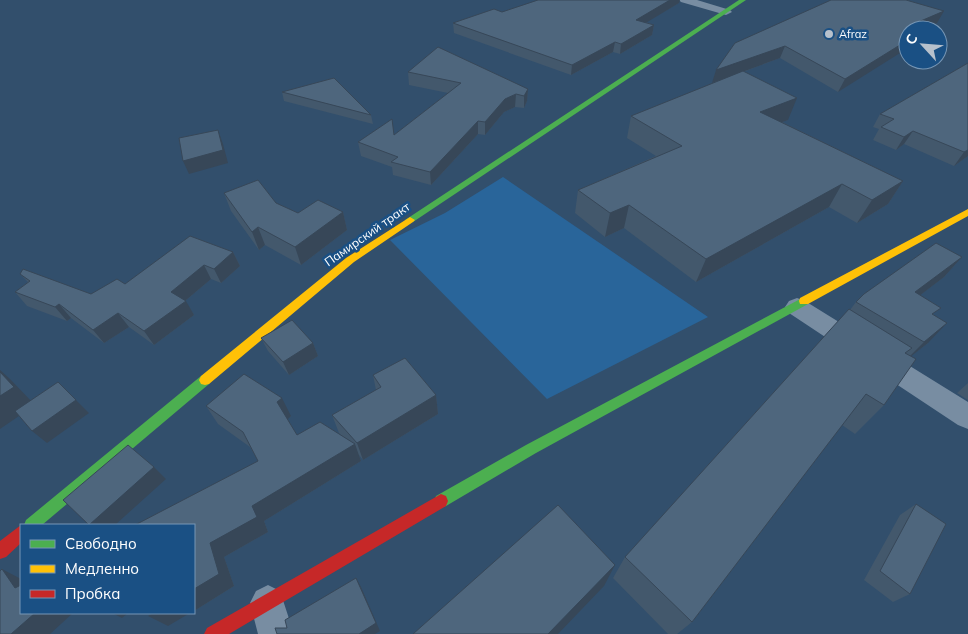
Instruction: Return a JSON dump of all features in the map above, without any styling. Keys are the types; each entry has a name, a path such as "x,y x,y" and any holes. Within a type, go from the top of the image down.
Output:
{"main road":[{"name":"Памирский тракт","path":"32,524 350,260 743,0"},
{"path":"213,634 272,618 531,449 796,307 968,212"},
{"path":"0,551 20,534"}],"street":[{"path":"686,0 726,12"},
{"path":"796,307 968,417"}],"shaded area":[{"path":"503,177 708,317 547,399 390,240 445,213"}],"building":[{"path":"538,0 670,0 636,20 654,25 621,44 615,42 572,65 453,23 494,9 502,12"},
{"path":"831,0 906,0 944,11 923,20 898,20 898,46 845,79 785,46 716,70 735,43"},
{"path":"438,47 528,89 524,96 516,94 505,99 485,122 478,121 430,172 391,162 398,157 358,142 392,119 394,135 461,83 408,72"},
{"path":"968,63 968,150 964,152 913,131 904,137 881,127 894,119 880,114"},
{"path":"743,71 797,98 760,112 903,181 872,200 842,184 706,259 629,205 610,213 578,190 682,146 631,116"},
{"path":"334,78 371,115 282,92"},
{"path":"218,130 223,150 183,161 179,138"},
{"path":"258,180 276,203 298,213 318,200 343,212 295,247 258,227 252,232 224,193"},
{"path":"190,236 233,252 214,269 204,265 171,292 186,301 144,331 118,313 93,330 59,304 55,307 15,292 30,281 20,274 23,269 91,294 117,279 125,284"},
{"path":"936,243 962,257 915,292 941,308 932,314 947,323 924,342 856,302 864,294"},
{"path":"849,309 912,348 905,353 916,359 884,405 866,394 692,622 625,557"},
{"path":"292,320 313,343 283,362 261,338"},
{"path":"405,358 436,395 357,443 332,415 381,387 373,375"},
{"path":"0,372 14,387 0,396"},
{"path":"244,374 282,398 277,402 297,435 320,422 355,444 252,506 257,517 210,543 219,574 195,588 195,524 137,524 258,461 243,432 206,406"},
{"path":"58,382 76,400 32,431 15,411"},
{"path":"128,445 154,467 90,524 63,500"},
{"path":"916,504 946,524 910,594 880,571"},
{"path":"558,505 615,565 548,634 413,634"},
{"path":"2,569 15,588 20,586 20,614 34,614 11,634 0,634 0,571"},
{"path":"356,578 376,623 359,634 277,634 275,628 287,628 285,620"}],"traffic: fast":[{"path":"410,220 743,0"},
{"path":"441,501 531,449 804,301"},
{"path":"32,524 205,380"}],"traffic: slow":[{"path":"804,301 968,212"},
{"path":"205,380 350,260 410,220"}],"traffic: jam":[{"path":"213,634 441,501"},
{"path":"0,551 20,534"}],"place":[{"name":"Afraz","path":"829,34"}]}
